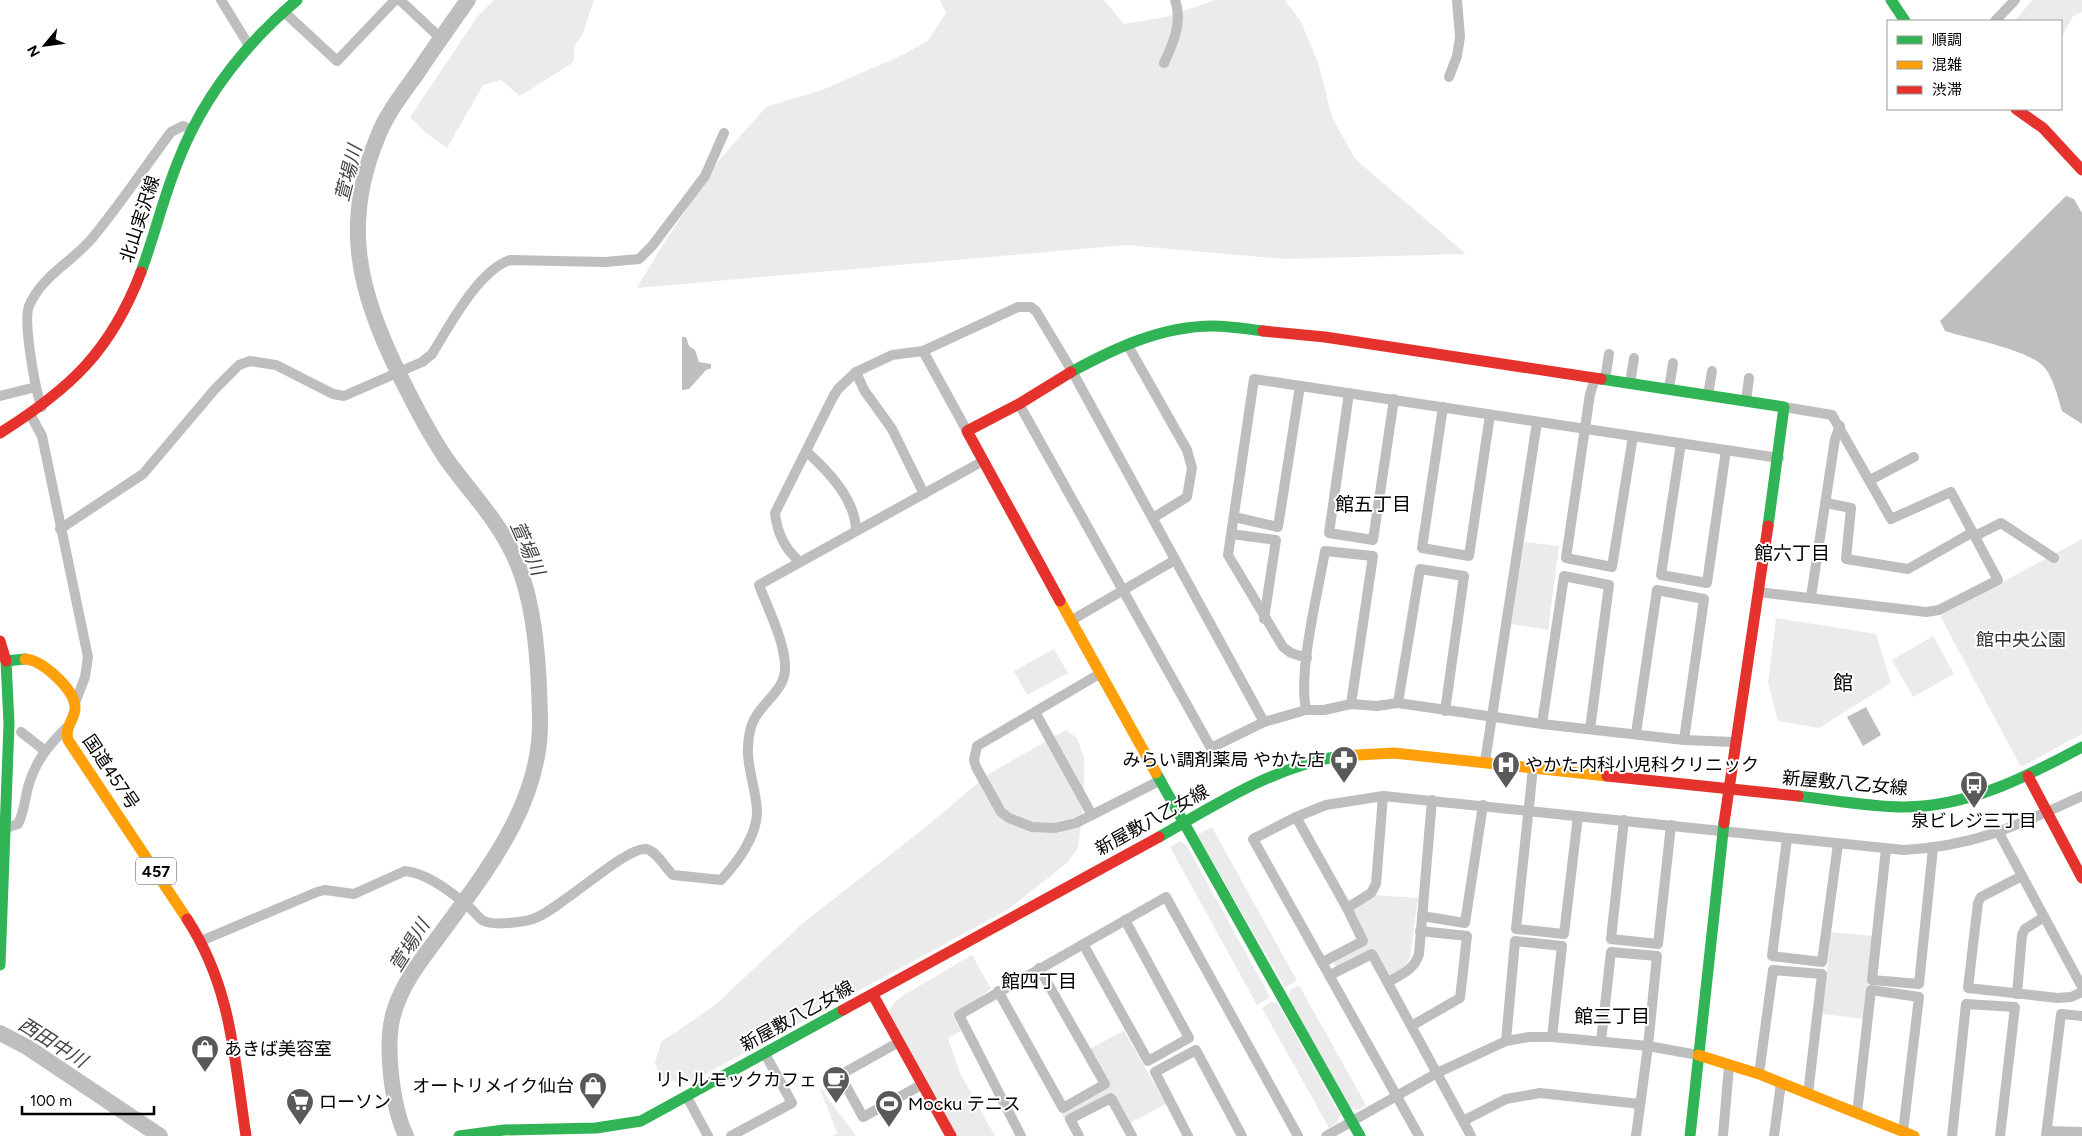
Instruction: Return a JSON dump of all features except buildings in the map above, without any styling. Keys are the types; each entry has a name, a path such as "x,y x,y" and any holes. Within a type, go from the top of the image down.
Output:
{"main road":[{"name":"北山実沢線","path":"0,432 42,407 62,391 89,364 121,318 148,258 166,192 190,129 228,68 248,44 297,0"},
{"path":"1891,0 1904,20"},
{"path":"2017,110 2042,128 2080,165"},
{"path":"1360,1136 967,431 1019,404 1072,371 1127,344 1169,331 1198,327 1228,326 1325,337 1784,407 1779,458 1734,742 1690,1136"},
{"path":"0,641 6,661 9,724 0,965"},
{"path":"6,661 25,659 42,664 68,692 75,703"},
{"name":"国道457号","path":"75,703 75,708 66,728 68,740 201,940 218,979 226,1007 246,1136"},
{"name":"新屋敷八乙女線","path":"459,1136 500,1130 536,1133 588,1130 641,1121 687,1098 1272,775 1287,768 1325,757 1361,753 1394,753 1864,804 1934,806 1984,795 2028,776 2082,746"},
{"path":"2028,776 2082,878"},
{"path":"873,994 951,1136"},
{"path":"1698,1054 1759,1074 1914,1136"}],"street":[{"path":"221,0 248,44"},
{"path":"283,11 337,61 394,0"},
{"path":"400,0 436,34"},
{"path":"1164,64 1178,25 1175,0"},
{"path":"1449,77 1457,56 1460,37 1458,0"},
{"path":"1996,20 2015,0"},
{"path":"42,407 36,387 28,328 28,306 47,279 93,238 171,132 183,126 190,129"},
{"path":"60,529 143,474 215,389 240,365 250,361 276,365 333,394 344,396 422,362 432,354 481,282 503,262 510,260 571,259 605,262 639,259 652,246 705,176 724,133"},
{"path":"799,561 789,552 776,524 775,513 838,389 856,372 892,354 923,351 991,318 1025,306 1031,307 1036,311 1072,371 1264,722"},
{"path":"1127,344 1187,450 1192,468 1188,497 1153,518"},
{"path":"923,351 967,431"},
{"path":"1609,354 1585,428 1566,558 1612,567 1633,436"},
{"path":"1630,384 1634,358"},
{"path":"1669,389 1673,363"},
{"path":"1708,395 1712,370"},
{"path":"856,372 864,390 892,429 924,494"},
{"path":"1746,401 1749,378"},
{"path":"1307,658 1286,651 1264,619 1228,556 1254,379 1779,458"},
{"path":"1234,517 1278,527 1300,386"},
{"path":"0,396 36,387"},
{"path":"1349,393 1329,533 1374,540 1394,399"},
{"path":"1019,404 1211,748 1264,722 1306,710 1324,710 1351,704 1377,706 1398,703 1445,711 1493,715 1542,724 1636,733 1684,740 1734,742"},
{"path":"1443,407 1422,548 1469,556 1490,415"},
{"path":"1758,592 1811,597 1836,603 1934,612 1998,580 1951,492 1891,519 1840,426 1832,415 1784,407"},
{"path":"30,414 42,436 88,657 85,677 75,703"},
{"path":"1485,762 1537,422"},
{"path":"1811,597 1835,439 1840,426"},
{"path":"1681,443 1661,575 1707,583 1726,450"},
{"path":"807,452 830,475 849,503 856,519 856,530"},
{"path":"1870,480 1914,457"},
{"path":"201,940 317,892 325,890 354,894 405,871 431,879 485,922 514,923 534,919 553,909 611,866 640,850 646,849 654,852 673,875 721,880 732,868 755,827 757,811 748,766 748,740 754,716 781,685 786,670 776,632 760,585 799,561 983,461"},
{"path":"1826,503 1851,508 1846,559 1908,569 1974,534 2001,523 2054,558"},
{"path":"1230,534 1276,540 1264,619"},
{"path":"1306,710 1304,699 1307,658 1325,551 1373,556 1351,704"},
{"path":"1072,620 1123,588 1175,560"},
{"path":"1398,703 1420,570 1464,576 1445,711"},
{"path":"1542,724 1564,576 1610,585 1590,728"},
{"path":"1636,733 1658,590 1704,599 1684,740"},
{"path":"1101,673 978,746 974,760 976,768 1001,812 1018,823 1032,827 1055,828 1076,823 1161,780"},
{"path":"1035,712 1092,815"},
{"path":"6,828 18,824 22,817 28,785 44,750 66,728"},
{"path":"21,732 44,750"},
{"path":"1533,768 1527,810 1516,930 1564,934 1578,816"},
{"path":"1419,1136 1253,840 1296,817 1326,805 1382,796 1725,830 1787,839 1886,849 1933,848 1958,844 1999,833 2082,796"},
{"path":"1347,908 1371,893 1376,884 1382,796"},
{"path":"1388,982 1409,970 1416,963 1419,954 1432,800"},
{"path":"1422,916 1465,923 1483,805"},
{"path":"1296,817 1347,908 1363,941 1323,962"},
{"path":"1624,820 1611,939 1658,944 1672,825"},
{"path":"1999,833 2082,987"},
{"path":"1787,839 1772,956 1822,962 1838,844"},
{"path":"1886,849 1872,980 1919,984 1933,848"},
{"path":"2022,876 1981,898 1978,903 1968,988 2064,998 2082,992"},
{"path":"1021,1136 959,1015 998,991 1166,897 1298,1136"},
{"path":"2017,994 2022,935 2025,929 2044,917"},
{"path":"1083,944 1148,1061 1189,1038 1125,920"},
{"path":"1413,1025 1460,998 1467,936 1420,931"},
{"path":"1506,1041 1515,941 1562,946 1552,1037"},
{"path":"1601,1041 1611,952 1656,956 1648,1046 1636,1136"},
{"path":"1330,975 1372,954 1413,1025 1471,1136"},
{"path":"998,991 1063,1108 1104,1084 1039,968"},
{"path":"1759,1074 1773,970 1822,974 1808,1094"},
{"path":"1857,1113 1871,990 1920,997 1903,1132"},
{"path":"1952,1136 1966,1004 2014,1007 2000,1136"},
{"path":"2082,1016 2061,1014 2047,1134 2082,1132"},
{"path":"1326,1136 1437,1073 1506,1041 1529,1037 1552,1037 1648,1046 1698,1054"},
{"path":"899,1042 840,1076 863,1117 923,1084"},
{"path":"1188,1136 1155,1072 1196,1050 1242,1136"},
{"path":"731,1136 792,1103 764,1054"},
{"path":"1723,1136 1730,1066"},
{"path":"1774,1136 1781,1083"},
{"path":"1463,1121 1506,1099 1540,1093 1640,1104"},
{"path":"687,1098 708,1136"},
{"path":"1079,1136 1070,1119 1111,1098 1132,1136"}],"green space":[{"path":"494,0 594,0 582,36 574,46 574,62 520,96 501,80 483,85 447,148 425,132 410,117 478,16"},
{"path":"940,0 1104,0 1124,24 1166,17 1215,0 1285,0 1301,22 1319,65 1332,117 1355,159 1466,254 1284,259 1126,245 637,288 662,246 720,159 766,107 822,90 900,56 928,41 946,13"},
{"path":"2032,0 2082,0 2082,12 2073,16 2062,36 2062,20 2016,20"},
{"name":"館中央公園","path":"2082,539 2082,734 2021,767 1940,616"},
{"path":"1524,542 1559,546 1548,630 1511,624"},
{"path":"1776,618 1876,634 1891,683 1819,728 1778,721 1768,683"},
{"path":"1933,636 1954,674 1913,697 1892,660"},
{"path":"1054,649 1068,673 1027,695 1014,671"},
{"path":"1066,730 1077,738 1084,758 1084,798 1078,848 1067,863 1007,910 702,1076 684,1083 665,1080 659,1075 655,1063 661,1042 714,1006 803,923 927,826 987,775"},
{"path":"1212,827 1297,981 1285,987 1197,835"},
{"path":"1180,841 1187,846 1270,997 1257,1005 1170,847"},
{"path":"1375,895 1418,898 1410,958 1404,968 1390,975 1374,949 1336,968 1333,961 1368,942 1351,908"},
{"path":"1831,932 1873,936 1864,1019 1822,1014"},
{"path":"972,955 991,989 953,1016 961,1031 948,1038 960,1073 995,1136 957,1136 889,1012 893,1004 902,996"},
{"path":"1299,985 1366,1105 1358,1110 1350,1108 1288,997 1290,990"},
{"path":"1271,1002 1278,1004 1340,1115 1337,1123 1329,1128 1262,1008"},
{"path":"1124,1031 1166,1104 1130,1123 1114,1093 1066,1121 1061,1113 1110,1086 1089,1049"},
{"path":"819,1086 856,1136 832,1136 837,1133"}],"shaded area":[{"path":"2066,196 2074,199 2082,213 2082,424 2062,411 2057,393 2046,369 2034,359 2010,349 1945,331 1940,321"},
{"path":"682,337 686,337 689,346 695,350 699,362 711,364 711,368 706,370 689,389 682,390"},
{"path":"1866,707 1881,735 1863,746 1847,717"}],"waterway":[{"name":"萱場川","path":"406,1136 393,1092 391,1075 390,1041 394,1012 402,991 414,970 477,884 509,833 522,806 532,778 538,749 540,719 539,679 532,616 528,596 515,558 501,531 447,460 409,394 384,342 373,313 360,257 358,228 360,199 367,168 378,136 396,103 468,0"},
{"name":"西田中川","path":"0,1033 27,1047 160,1136"}],"traffic: fast":[{"path":"141,272 172,177 187,140 199,117 226,74 242,54 259,35 297,0"},
{"path":"1891,0 1904,20"},
{"path":"1071,372 1139,340 1175,330 1213,326 1263,331"},
{"path":"1601,379 1784,407 1768,526"},
{"path":"0,965 9,724 6,661 25,659"},
{"path":"1798,796 1864,805 1891,807 1928,806 1974,796 1996,788 2040,769 2082,747"},
{"path":"1159,837 1246,788 1315,761 1340,756"},
{"path":"1156,773 1360,1136"},
{"path":"1690,1136 1724,823"},
{"path":"459,1136 504,1130 596,1128 641,1121 843,1010"}],"traffic: slow":[{"path":"1060,601 1156,773"},
{"path":"25,659 40,664 56,676 69,691 73,699 75,711 67,735 68,740 187,919"},
{"path":"1340,756 1394,753 1607,776"},
{"path":"1698,1055 1759,1074 1914,1136"}],"traffic: jam":[{"path":"2017,110 2043,128 2082,170"},
{"path":"0,433 47,400 85,366 102,346 116,324 141,272"},
{"path":"1263,331 1325,337 1601,379"},
{"path":"1060,601 967,431 1019,404 1071,372"},
{"path":"1724,823 1768,526"},
{"path":"0,641 6,661"},
{"path":"1607,776 1798,796"},
{"path":"2028,776 2082,878"},
{"path":"843,1010 1159,837"},
{"path":"187,919 214,971 222,997 234,1051 246,1136"},
{"path":"873,995 951,1136"}],"place":[{"name":"みらい調剤薬局 やかた店","path":"1344,784"},
{"name":"やかた内科小児科クリニック","path":"1506,789"},
{"name":"泉ビレジ三丁目","path":"1974,809"},
{"name":"あきば美容室","path":"205,1073"},
{"name":"リトルモックカフェ","path":"836,1104"},
{"name":"オートリメイク仙台","path":"593,1110"},
{"name":"ローソン","path":"300,1126"},
{"name":"Mocku テニス","path":"889,1128"}],"district":[{"name":"館五丁目","path":"1373,504"},
{"name":"館六丁目","path":"1792,553"},
{"name":"館","path":"1843,683"},
{"name":"館四丁目","path":"1039,981"},
{"name":"館三丁目","path":"1612,1016"}]}
